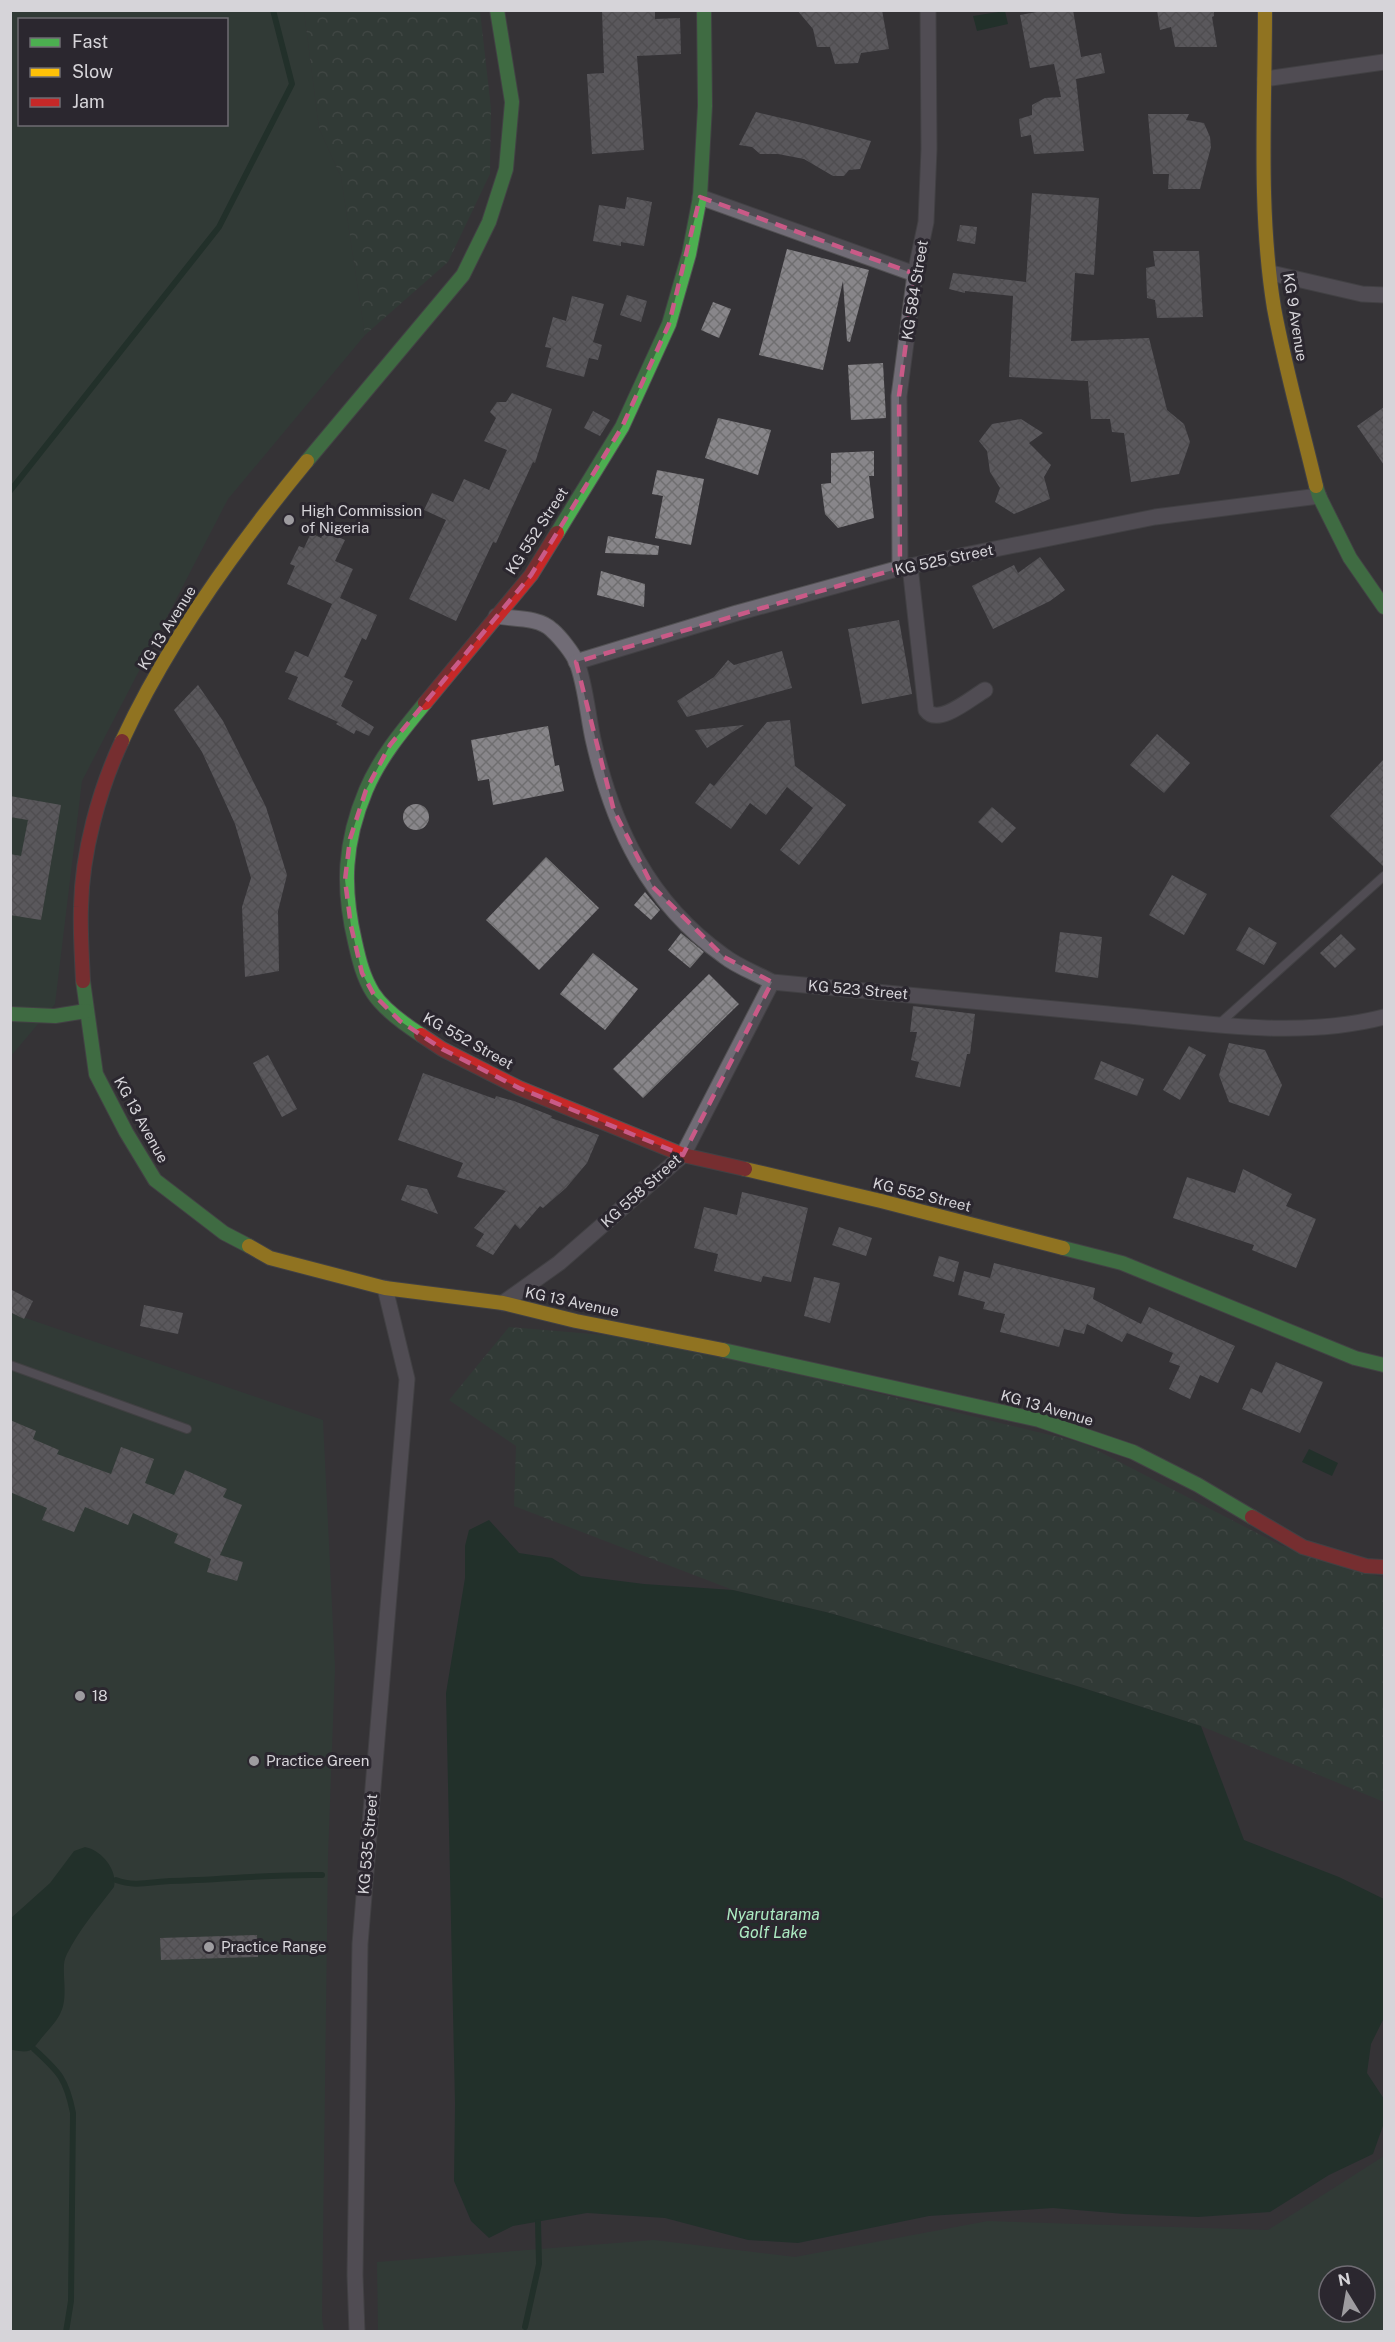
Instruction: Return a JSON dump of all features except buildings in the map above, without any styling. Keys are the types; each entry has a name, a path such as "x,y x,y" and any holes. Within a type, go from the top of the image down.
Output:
{"street":[{"name":"KG 13 Avenue","path":"497,10 512,102 506,169 489,222 463,275 259,519 188,624 140,702 110,767 90,837 81,905 83,985 96,1074 126,1132 155,1180 224,1233 270,1258 385,1288 503,1303 576,1321 675,1339 1039,1419 1143,1457 1198,1485 1304,1547 1366,1566 1384,1567"},
{"name":"KG 552 Street","path":"704,10 705,106 700,197 689,254 669,324 622,427 531,574 390,745 366,790 350,839 345,880 351,926 362,973 374,995 400,1021 442,1049 519,1088 683,1155 881,1201 1122,1263 1355,1358 1384,1365"},
{"name":"KG 584 Street","path":"928,10 929,149 926,222 915,274 899,396 905,567 926,710 929,715 936,717 944,715 985,690"},
{"name":"KG 9 Avenue","path":"1265,10 1265,213 1274,306 1287,369 1319,496 1350,558 1384,607"},
{"path":"1265,79 1384,62"},
{"path":"700,197 915,274"},
{"path":"1271,273 1362,294 1384,295"},
{"name":"KG 525 Street","path":"576,662 737,613 905,567 1155,517 1319,496"},
{"name":"KG 523 Street","path":"496,616 545,624 553,630 576,662 594,741 614,811 628,844 653,887 684,921 724,957 772,982 1219,1024 1313,1029 1384,1017"},
{"name":"KG 558 Street","path":"503,1303 559,1263 683,1155 772,982"},
{"path":"10,1014 55,1016 86,1011"},
{"name":"KG 535 Street","path":"357,2331 355,2275 360,1944 407,1379 385,1288"}],"lane":[{"path":"1219,1024 1384,876"},
{"path":"10,1365 187,1429"}],"highlighted area":[{"path":"700,197 915,274 899,396 900,568 576,662 614,811 653,887 724,957 772,982 683,1155 519,1088 442,1049 400,1021 374,995 362,973 351,926 345,880 350,839 366,790 390,745 531,575 622,427 669,324"}],"green space":[{"path":"11,11 304,11 319,128 341,177 365,335 228,499 82,781 55,1004 11,1056"},
{"path":"304,11 480,11 491,108 490,174 448,262 365,335 341,177 319,128"},
{"path":"11,1313 323,1420 335,1668 328,1856 322,2318 324,2331 11,2332"},
{"path":"509,1327 653,1339 1083,1443 1280,1545 1384,1578 1384,1802 1201,1726 1077,1686 830,1613 733,1590 514,1506 516,1446 449,1400"},
{"path":"1384,2156 1384,2331 378,2331 377,2262 654,2240 795,2257 988,2221 1268,2230"}],"water":[{"path":"1005,11 1008,24 977,31 973,16"},
{"path":"1309,1449 1338,1463 1332,1476 1302,1462"},
{"name":"Nyarutarama Golf Lake","path":"489,1520 519,1553 552,1558 581,1576 644,1584 733,1590 830,1613 1077,1686 1201,1726 1244,1840 1339,1877 1384,1899 1384,2018 1371,2044 1367,2073 1384,2099 1384,2123 1373,2154 1329,2175 1270,2212 1198,2217 1053,2208 929,2216 798,2243 748,2240 665,2218 587,2213 513,2226 489,2238 471,2221 454,2181 455,2104 446,1693 465,1578 465,1546 469,1530"},
{"path":"85,1847 97,1852 107,1861 115,1880 114,1887 83,1928 66,1957 65,1995 60,2014 32,2050 12,2050 11,1918 50,1883 74,1851"}],"waterway":[{"path":"10,491 219,227 292,84 273,10"},
{"path":"116,1880 143,1883 322,1875"},
{"path":"34,2049 60,2076 73,2113 71,2301 66,2332"},
{"path":"525,2327 539,2264 538,2222"}],"traffic: fast":[{"path":"307,461 463,275 489,222 506,169 512,102 497,10"},
{"path":"557,533 622,427 669,324 689,254 700,197 705,106 704,10"},
{"path":"1316,486 1350,558 1384,607"},
{"path":"421,1035 389,1011 370,987 362,968 351,922 347,865 353,828 366,790 385,755 425,703"},
{"path":"83,981 96,1074 126,1132 155,1180 224,1233 249,1246"},
{"path":"10,1014 55,1016 86,1011"},
{"path":"1063,1248 1122,1263 1355,1358 1384,1365"},
{"path":"723,1350 1039,1420 1133,1452 1198,1485 1252,1517"}],"traffic: slow":[{"path":"1265,10 1264,196 1269,271 1283,353 1316,486"},
{"path":"122,741 160,667 182,631 230,561 307,461"},
{"path":"745,1169 1063,1248"},
{"path":"249,1246 270,1258 385,1288 503,1303 576,1321 723,1350"}],"traffic: jam":[{"path":"425,703 531,575 557,533"},
{"path":"83,981 82,886 88,843 99,801 122,741"},
{"path":"421,1035 442,1049 519,1088 683,1155 745,1169"},
{"path":"1252,1517 1303,1547 1366,1566 1384,1567"}],"place":[{"name":"High Commission of Nigeria","path":"289,520"},
{"name":"18","path":"80,1696"},
{"name":"Practice Green","path":"254,1761"},
{"name":"Practice Range","path":"209,1947"}]}
